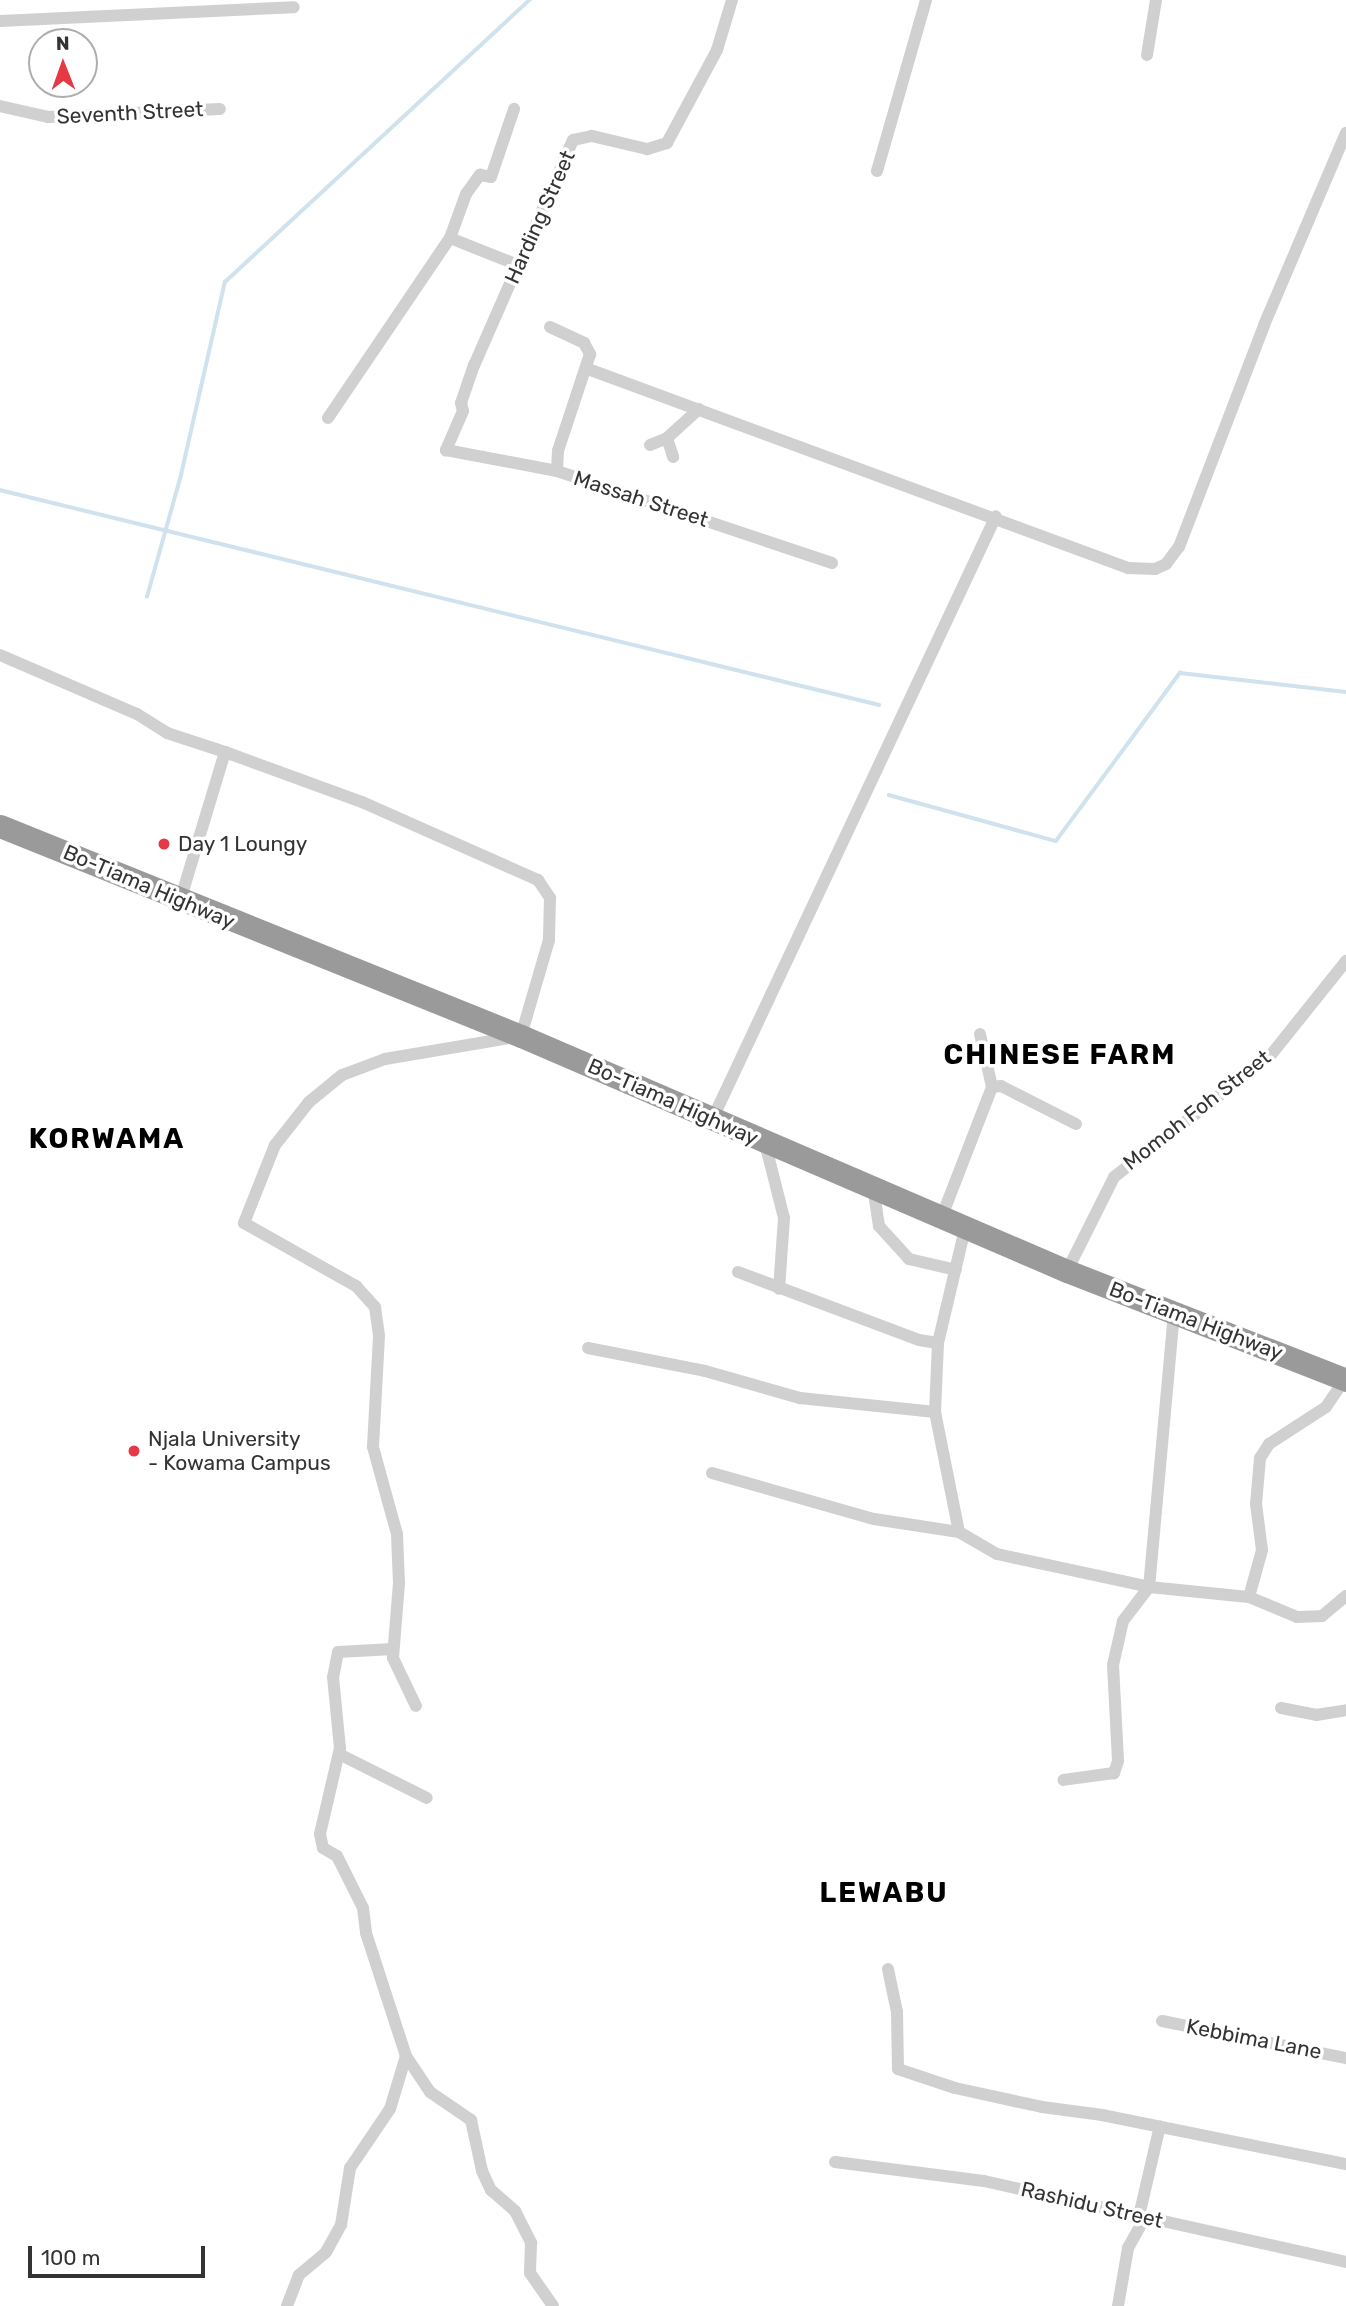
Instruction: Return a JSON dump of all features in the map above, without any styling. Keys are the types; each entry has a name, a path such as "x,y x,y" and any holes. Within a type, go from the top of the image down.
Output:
{"highway":[{"name":"Bo-Tiama Highway","path":"0,826 180,901 521,1036 765,1143 966,1225 1067,1271 1345,1379"}],"street":[{"name":"Harding Street","path":"446,450 463,411 461,404 474,365 573,141 592,136 646,149 667,143 717,50 732,0"},
{"path":"877,170 926,0"},
{"path":"1147,55 1156,0"},
{"path":"0,21 295,7"},
{"name":"Seventh Street","path":"0,106 48,117 220,108"},
{"path":"328,418 450,239 466,194 480,175 491,177 514,109"},
{"path":"589,369 996,516 1128,568 1166,564 1179,547 1264,325 1346,133"},
{"path":"450,239 518,265"},
{"path":"550,327 584,343 590,354 589,369 579,380 558,451 557,471"},
{"path":"650,445 667,438 699,409"},
{"path":"667,438 673,457"},
{"name":"Massah Street","path":"446,450 557,471 832,563"},
{"path":"712,1120 996,516"},
{"path":"0,656 137,714 167,733 362,802 538,880 550,898 549,940 521,1036 386,1059 342,1075 309,1102 275,1145 244,1223 356,1286 375,1307 379,1336 373,1447 397,1534 399,1583 393,1658 416,1706"},
{"path":"180,901 225,752"},
{"name":"Momoh Foh Street","path":"1067,1271 1114,1177 1270,1056 1346,961"},
{"path":"942,1216 992,1087 980,1034"},
{"path":"992,1087 1001,1086 1076,1124"},
{"path":"765,1143 784,1218 779,1289"},
{"path":"873,1186 879,1226 909,1259 956,1270"},
{"path":"959,1532 935,1412 938,1343 966,1225"},
{"path":"738,1272 919,1340 938,1343"},
{"path":"1063,1780 1114,1773 1118,1761 1113,1665 1123,1621 1149,1587 1174,1312"},
{"path":"588,1348 705,1371 800,1398 935,1412"},
{"path":"1250,1597 1262,1550 1256,1504 1260,1458 1269,1444 1326,1406 1345,1379"},
{"path":"712,1473 874,1519 959,1532 997,1553 1149,1587 1250,1597 1297,1617 1322,1616 1346,1596"},
{"path":"393,1649 338,1652 333,1678 339,1754 320,1835 323,1848 337,1856 349,1874 363,1908 366,1933 406,2056 430,2092 471,2120 482,2172 491,2190 515,2211 531,2243 530,2273 553,2306"},
{"path":"1281,1708 1316,1715 1346,1710"},
{"path":"339,1754 427,1798"},
{"path":"888,1969 897,2012 898,2069 954,2088 1042,2107 1160,2126 1346,2164"},
{"name":"Kebbima Lane","path":"1162,2021 1345,2054"},
{"path":"287,2306 299,2275 326,2252 341,2225 350,2168 390,2109 406,2056"},
{"path":"1118,2306 1128,2248 1142,2216 1160,2126"},
{"name":"Rashidu Street","path":"835,2162 984,2181 1346,2262"}],"waterway":[{"path":"147,597 181,475 225,282 529,0"},
{"path":"0,490 879,705"},
{"path":"889,795 1056,841 1180,673 1346,692"}],"place":[{"name":"Day 1 Loungy","path":"164,844"},
{"name":"Njala University - Kowama Campus","path":"134,1451"}],"district":[{"name":"CHINESE FARM","path":"1060,1055"},
{"name":"KORWAMA","path":"107,1139"},
{"name":"LEWABU","path":"884,1893"}]}
